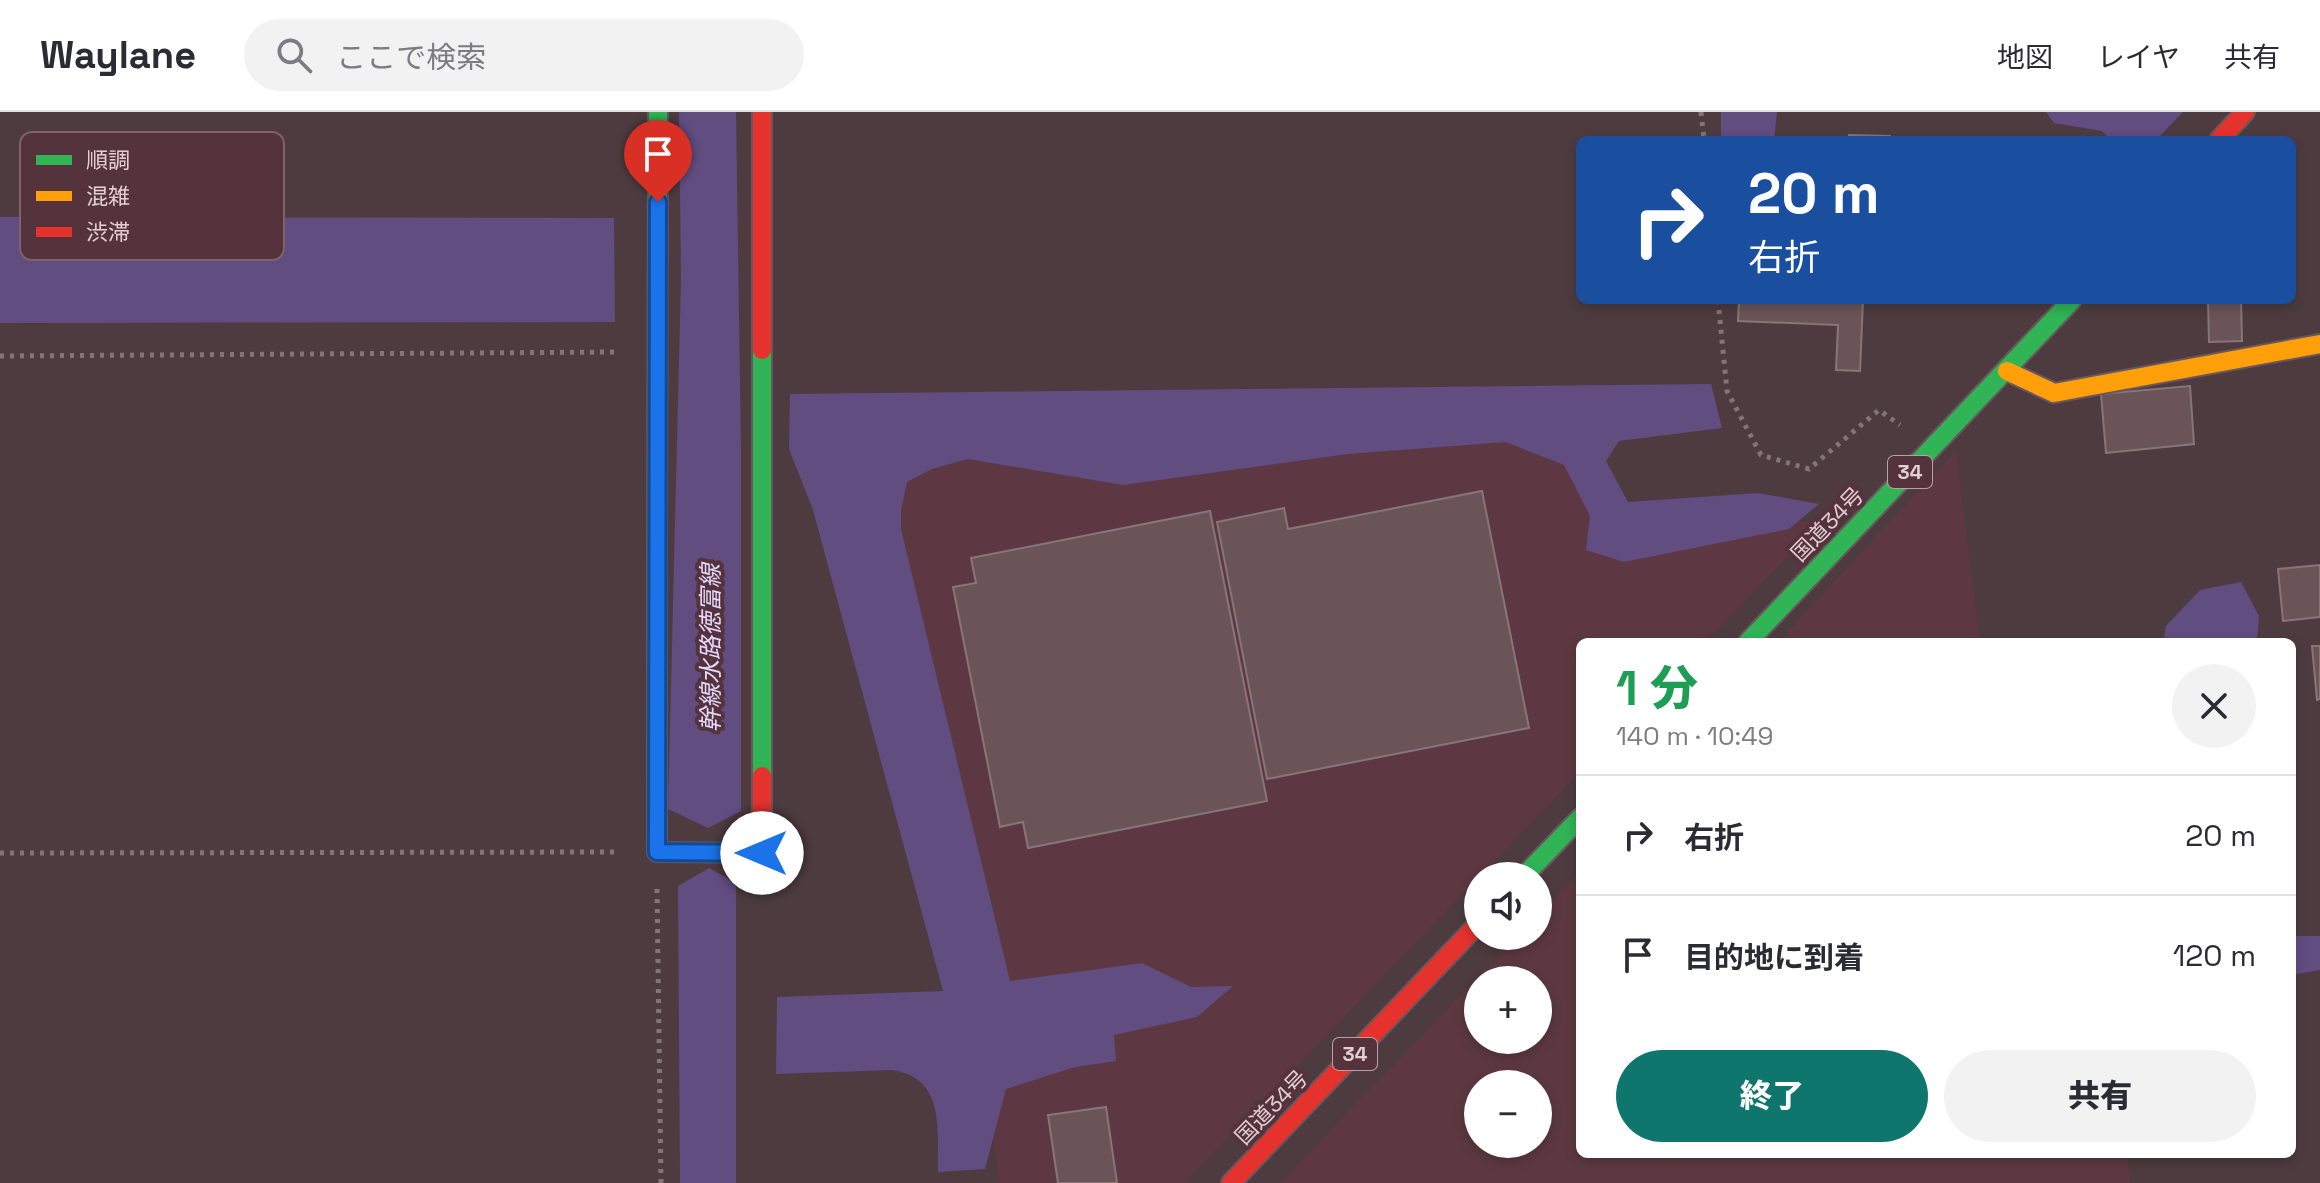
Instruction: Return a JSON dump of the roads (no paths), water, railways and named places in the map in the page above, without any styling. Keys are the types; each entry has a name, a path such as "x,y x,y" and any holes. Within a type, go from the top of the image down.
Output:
{"main road":[{"path":"658,112 657,852 729,853 762,853 762,112"},
{"path":"2223,136 2245,112"},
{"name":"国道34号","path":"1752,638 2068,304"},
{"path":"2007,371 2054,393 2320,344"},
{"path":"1538,862 1576,822"},
{"name":"国道34号","path":"1231,1183 1464,939"}],"water":[{"name":"幹線水路徳富線","path":"679,112 736,112 741,451 741,811 708,828 668,809 681,278"},
{"path":"1721,112 1777,112 1774,136 1721,136"},
{"path":"2046,112 2183,112 2160,136 2107,136 2102,131 2054,123"},
{"path":"0,217 20,217 20,260 284,260 284,217 614,218 615,322 0,323"},
{"path":"1711,384 1722,428 1619,441 1606,461 1628,502 1758,493 1819,504 1789,529 1624,562 1586,550 1590,516 1564,465 1506,442 1348,454 1123,485 968,459 932,469 907,482 901,510 901,529 1010,981 1142,963 1191,987 1233,986 1197,1017 1114,1035 1116,1061 1075,1067 1006,1089 985,1169 938,1172 935,1109 922,1084 910,1075 893,1070 776,1074 777,997 943,991 813,510 789,449 790,394"},
{"path":"2241,582 2259,616 2257,638 2164,638 2166,626 2200,590"},
{"path":"709,868 736,883 736,1183 680,1183 678,886"},
{"path":"2296,936 2320,936 2320,970 2296,974"}]}
